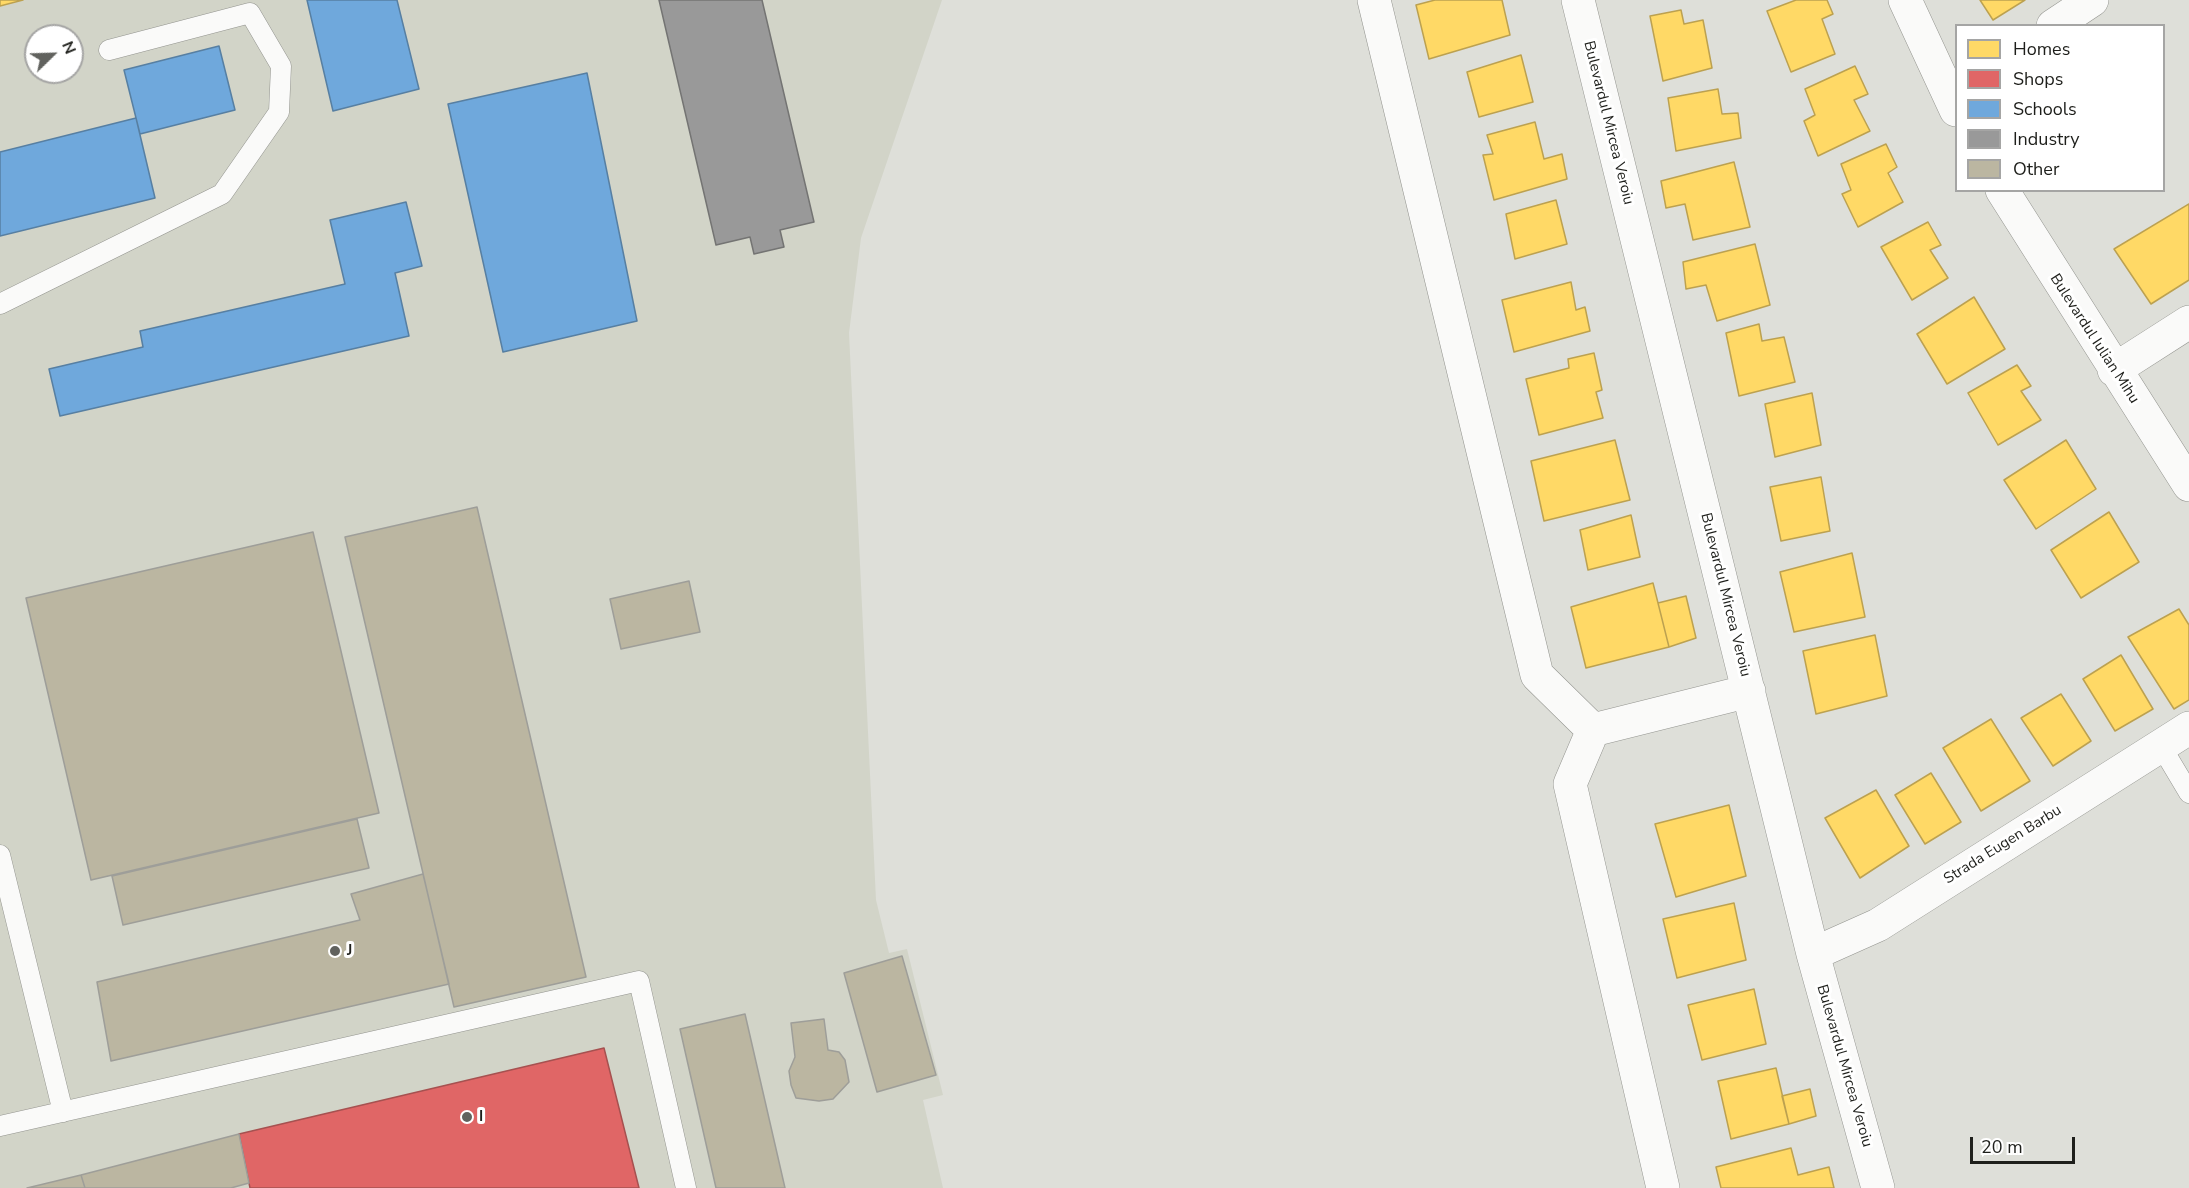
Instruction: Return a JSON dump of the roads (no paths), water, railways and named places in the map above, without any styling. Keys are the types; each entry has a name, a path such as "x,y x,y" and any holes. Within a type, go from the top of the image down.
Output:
{"street":[{"path":"1374,0 1537,675 1593,730"},
{"name":"Bulevardul Mircea Veroiu","path":"1578,0 1813,954 1878,1188"},
{"path":"1905,0 1953,97"},
{"path":"2056,24 2092,0"},
{"name":"Bulevardul Iulian Mihu","path":"2003,192 2189,485"},
{"path":"2114,370 2189,322"},
{"path":"1593,730 1749,691"},
{"name":"Strada Eugen Barbu","path":"1813,954 1878,925 2189,728"},
{"path":"1593,730 1570,784 1663,1188"}],"lane":[{"path":"0,304 222,194 279,112 281,66 249,7 109,50"},
{"path":"2161,746 2189,793"},
{"path":"0,855 63,1112"},
{"path":"0,1126 639,981 686,1188"}],"place":[{"name":"J","path":"335,951"},
{"name":"I","path":"467,1117"}]}
